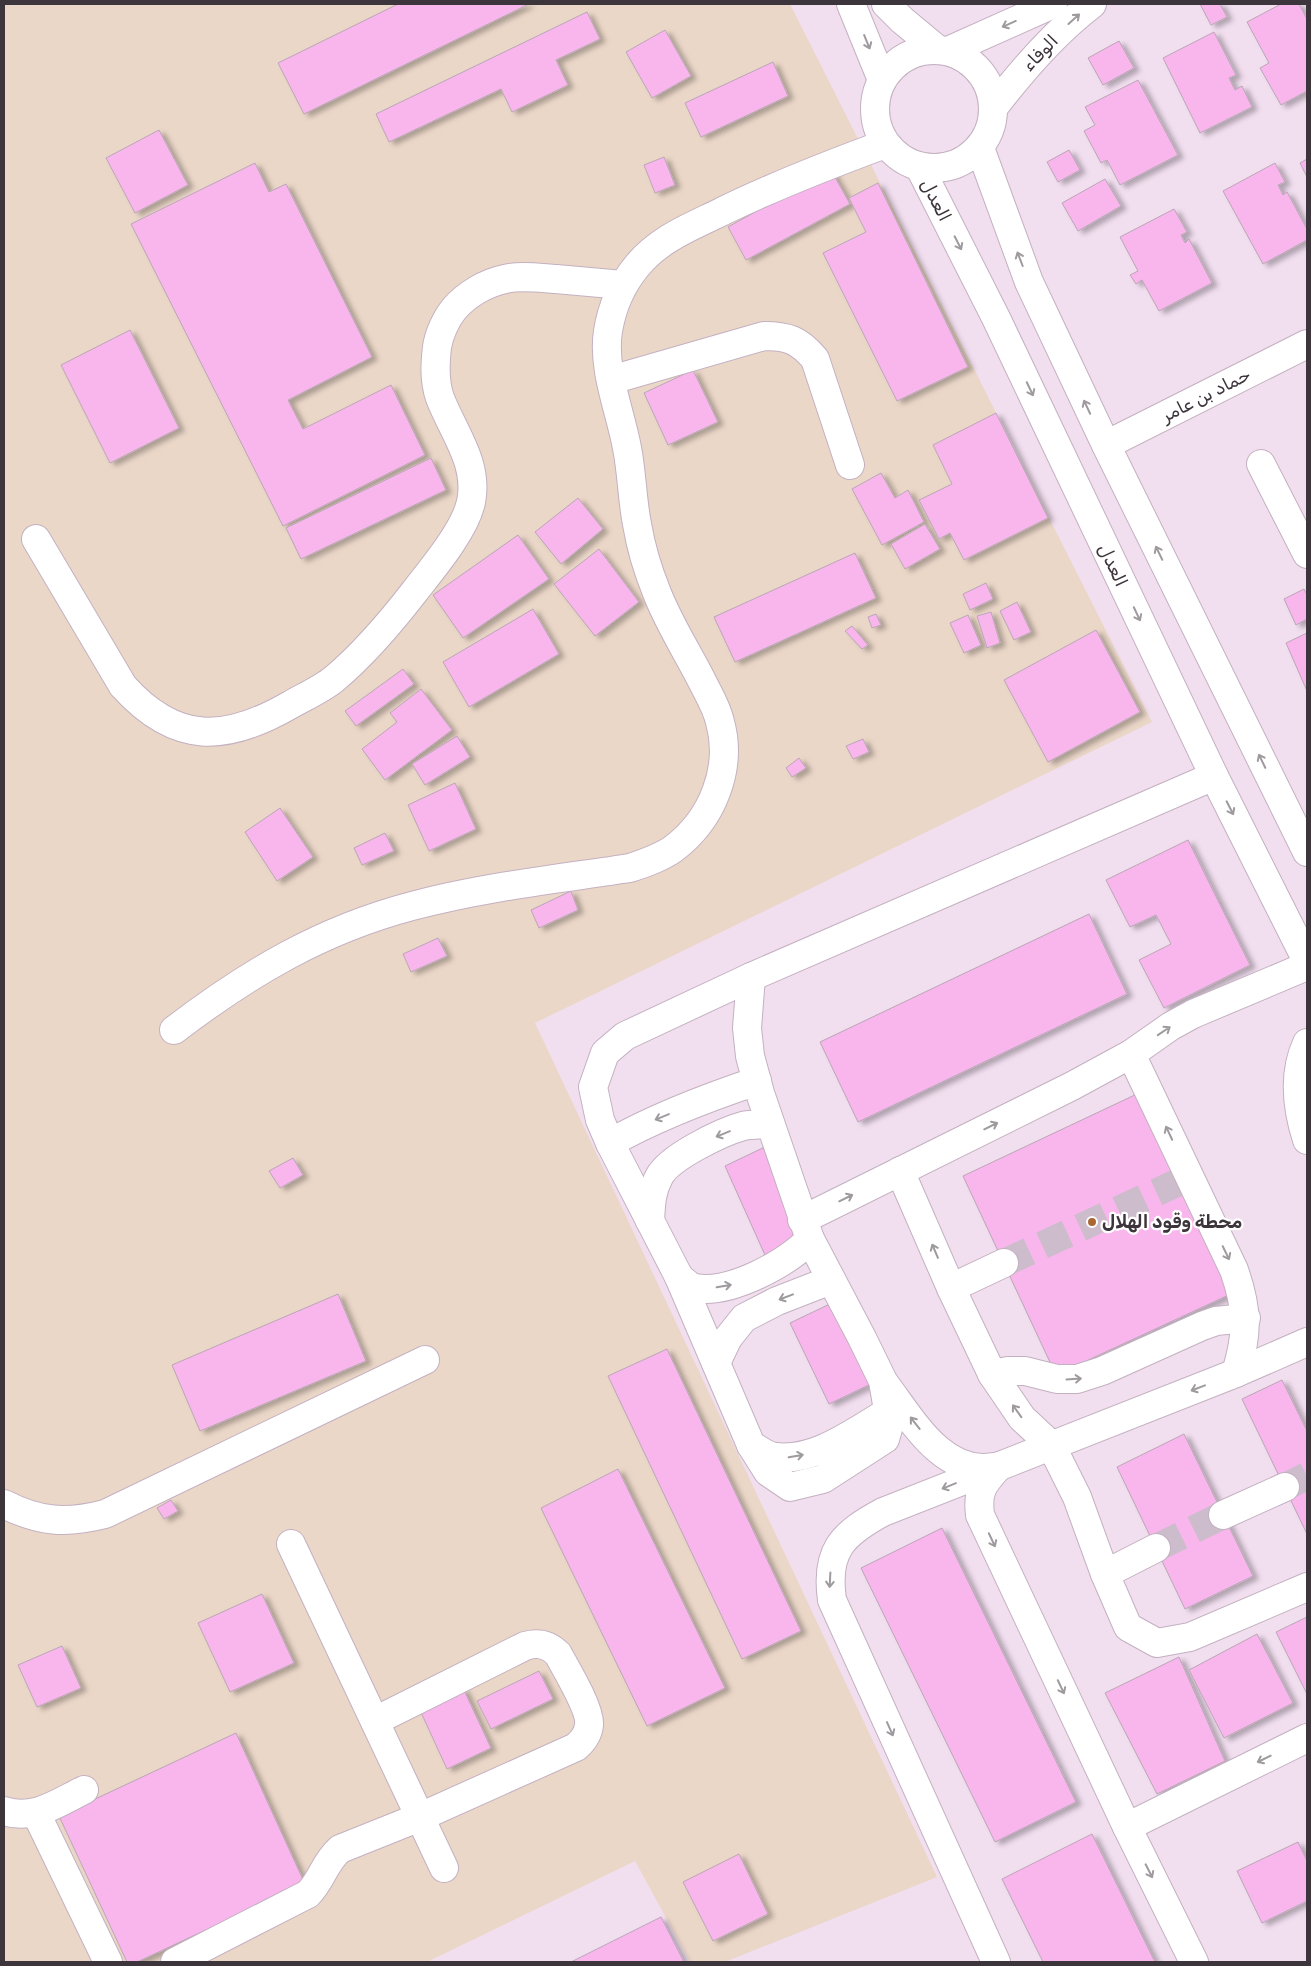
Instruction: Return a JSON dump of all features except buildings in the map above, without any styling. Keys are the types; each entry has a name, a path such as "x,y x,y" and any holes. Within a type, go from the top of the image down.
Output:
{"street":[{"path":"851,4 882,80"},
{"path":"886,4 902,20 942,50 966,58 980,72 990,88 994,107 991,129 980,148 963,162 942,169 920,168 900,159 885,144 876,123 874,101 882,80 896,63 915,53 942,50"},
{"name":"الوفاء","path":"942,50 1053,4"},
{"name":"الوفاء","path":"994,107 1019,74 1054,37 1092,4"},
{"path":"174,1030 218,996 266,966 316,941 355,925 412,906 461,895 630,868 652,861 672,850 705,817 716,795 722,772 724,747 720,722 712,700 658,595 645,561 636,523 628,449 607,356 608,332 614,308 624,285 636,266 670,237 778,185 885,144"},
{"path":"980,148 1029,282 1106,445 1307,852"},
{"name":"العدل","path":"920,168 1000,327 1214,776 1307,960"},
{"path":"36,539 123,686 138,703 156,716 176,725 198,731 222,732 266,719 333,680 366,648 398,614 426,578 468,514 473,486 468,456 440,396 434,366 439,336 454,309 477,289 506,278 536,278 624,285"},
{"path":"611,380 764,336 780,336 795,341 806,348 815,358 850,464"},
{"name":"حماد بن عامر","path":"1106,445 1307,344"},
{"path":"1260,464 1307,554"},
{"path":"883,1381 890,1422 885,1439 823,1480 790,1487 768,1472 751,1445 679,1277 600,1120 593,1086 605,1053 625,1036 751,977 1214,776"},
{"path":"679,1277 693,1288 710,1288 738,1283 780,1262 800,1249 806,1229 900,1171 1072,1086 1131,1054 1171,1026 1193,1014 1307,966"},
{"path":"751,977 747,1028 750,1056 770,1124 806,1229 831,1280 883,1381 931,1443 944,1455 959,1464 986,1468 999,1466"},
{"path":"1307,1043 1299,1071 1298,1097 1301,1122 1307,1140"},
{"path":"1131,1054 1185,1179 1234,1270 1242,1293 1246,1318 1244,1346 1236,1373"},
{"path":"610,1143 639,1126 718,1094 757,1081"},
{"path":"650,1222 651,1194 659,1175 667,1166 704,1142 744,1126 770,1124"},
{"path":"900,1171 951,1288 992,1374 1022,1418 1051,1445 1077,1497 1105,1574 1128,1627 1157,1643 1190,1638 1307,1587"},
{"path":"951,1288 1004,1264"},
{"path":"716,1363 728,1338 744,1318 777,1301 831,1280"},
{"path":"992,1374 1008,1371 1025,1371 1056,1379 1077,1379 1102,1371 1202,1326 1216,1321 1246,1318"},
{"path":"996,1962 832,1600 829,1581 833,1558 845,1537 863,1522 883,1512 1236,1373 1307,1342"},
{"path":"4,1504 20,1512 41,1518 63,1521 105,1514 425,1360"},
{"path":"999,1466 980,1488 980,1515 1127,1827 1194,1962"},
{"path":"1223,1515 1285,1487"},
{"path":"291,1544 444,1868"},
{"path":"1105,1574 1156,1548"},
{"path":"175,1962 308,1894 316,1887 331,1856 340,1849 420,1817 576,1747 587,1735 590,1723 587,1710 558,1654 551,1647 534,1644 525,1646 375,1721"},
{"path":"1127,1827 1307,1738"},
{"path":"4,1811 21,1815 36,1813 84,1790"},
{"path":"36,1813 108,1962"}],"shaded area":[{"path":"4,4 790,4 1152,722 535,1023 937,1877 725,1962 690,1962 635,1861 427,1962 4,1962"}],"tunnel":[{"path":"1004,1263 1181,1181"},
{"path":"1285,1487 1307,1476"},
{"path":"1156,1548 1223,1515"}],"place":[{"name":"محطة وقود الهلال","path":"1092,1222"}]}
